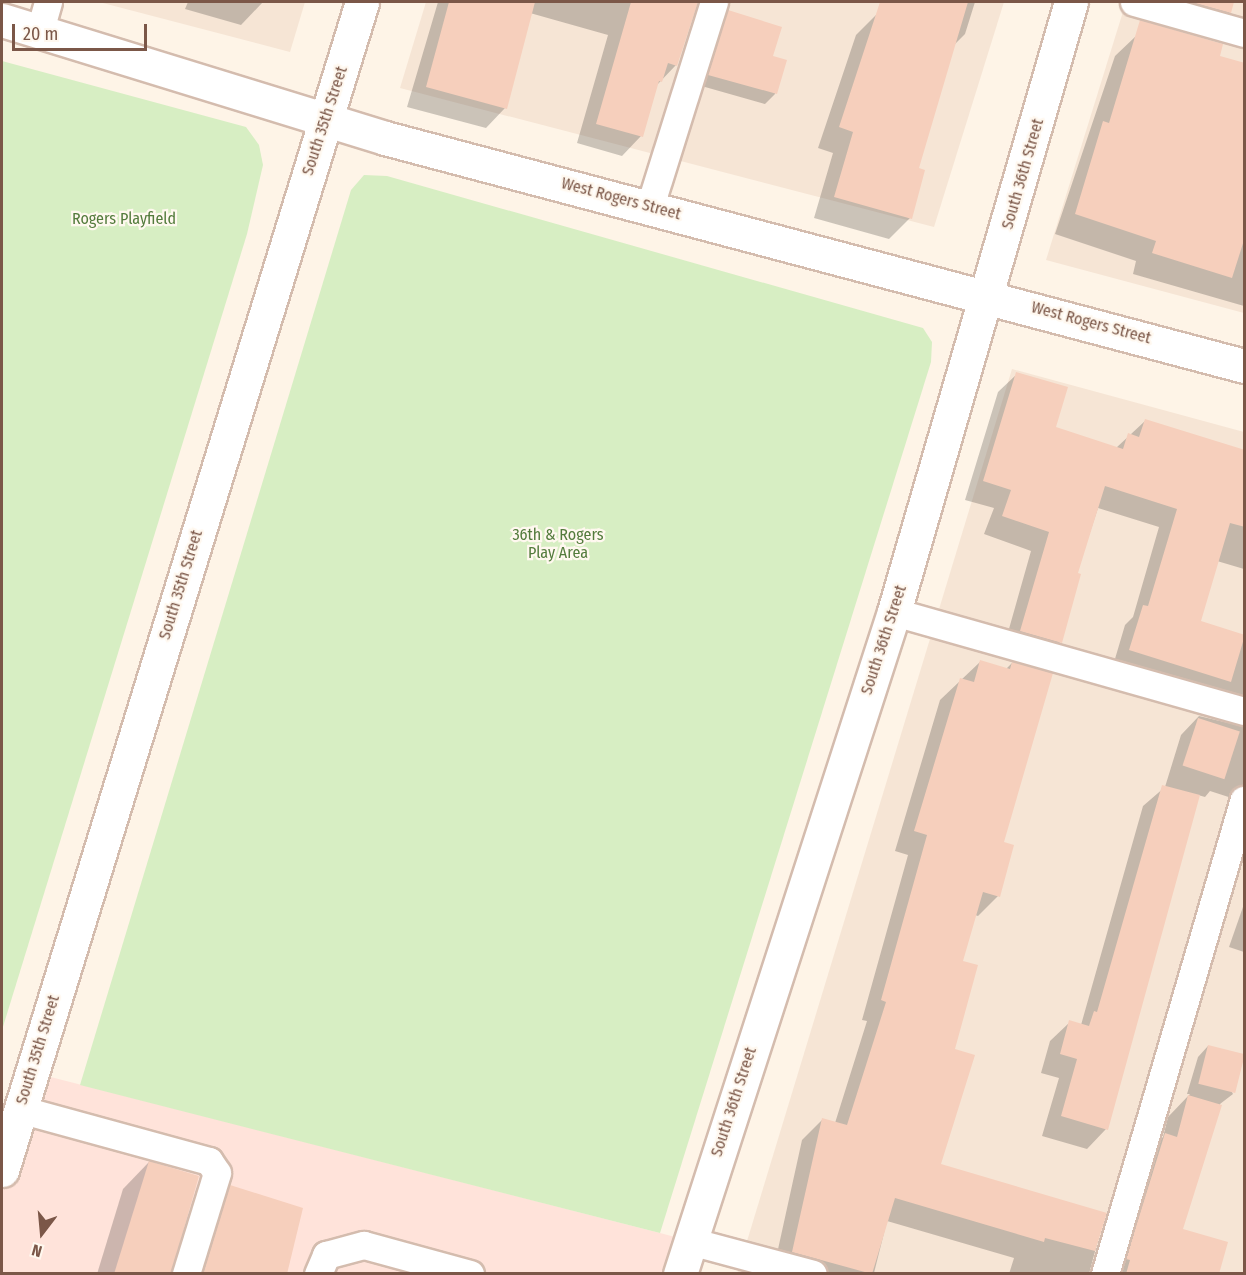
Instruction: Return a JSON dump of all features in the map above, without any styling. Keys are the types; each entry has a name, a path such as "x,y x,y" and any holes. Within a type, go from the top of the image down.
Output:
{"street":[{"name":"South 35th Street","path":"2,1170 362,2"},
{"name":"South 36th Street","path":"680,1274 894,612 989,296 1071,2"},
{"name":"West Rogers Street","path":"2,20 44,16 326,121 1245,366"}],"lane":[{"path":"650,206 714,2"},
{"path":"1134,2 1245,33"},
{"path":"894,612 1245,711"},
{"path":"1105,1274 1245,800"},
{"path":"20,1109 208,1161 217,1173 186,1274"},
{"path":"690,1241 813,1274"},
{"path":"318,1274 326,1255 364,1245 470,1274"}],"shaded area":[{"path":"99,2 305,2 290,52"},
{"path":"426,2 1004,2 934,227 400,88"},
{"path":"1126,2 1244,2 1244,313 1046,260"},
{"path":"1012,369 1244,432 1244,1273 737,1274"},
{"path":"31,1072 690,1241 680,1274 2,1273 2,1170"}],"green space":[{"name":"Rogers Playfield","path":"2,61 246,127 259,145 263,165 247,234 2,1030"},
{"name":"36th & Rogers Play Area","path":"364,175 387,176 923,328 932,342 931,362 660,1233 80,1085 351,190"}],"building":[{"path":"449,2 535,2 507,109 426,87"},
{"path":"631,2 698,2 677,66 668,63 662,82 659,81 643,137 596,124"},
{"path":"880,2 968,2 919,168 925,170 912,219 834,197 853,132 839,127"},
{"path":"1190,2 1234,2 1231,13"},
{"path":"728,10 782,27 773,56 787,60 777,94 708,75"},
{"path":"1140,20 1223,44 1220,56 1245,63 1245,237 1232,278 1152,253 1156,241 1075,214 1103,121 1109,123"},
{"path":"1016,372 1068,387 1056,427 1123,449 1128,433 1139,437 1145,419 1245,450 1245,527 1230,523 1201,621 1245,635 1231,682 1129,650 1143,605 1148,606 1177,509 1105,486 1078,573 1081,574 1062,643 1020,631 1049,532 1002,516 1011,490 983,481"},
{"path":"980,660 1010,669 1012,662 1053,673 1004,842 1014,845 1000,897 983,892 963,961 978,965 955,1049 975,1055 941,1164 1107,1213 1095,1251 1045,1238 1044,1242 895,1198 872,1274 792,1252 822,1118 847,1125 886,1002 881,1000 927,835 914,831 960,678 974,682"},
{"path":"1198,718 1240,732 1224,779 1183,766"},
{"path":"1162,785 1200,795 1108,1130 1061,1116 1077,1059 1060,1054 1069,1020 1089,1026 1094,1011 1097,1012"},
{"path":"1208,1045 1244,1054 1235,1093 1198,1084"},
{"path":"1188,1095 1222,1105 1183,1229 1228,1242 1219,1274 1126,1274 1130,1260 1126,1259 1165,1133 1177,1137"},
{"path":"149,1161 199,1176 171,1274 114,1274"},
{"path":"230,1185 303,1208 287,1274 203,1274"}]}
